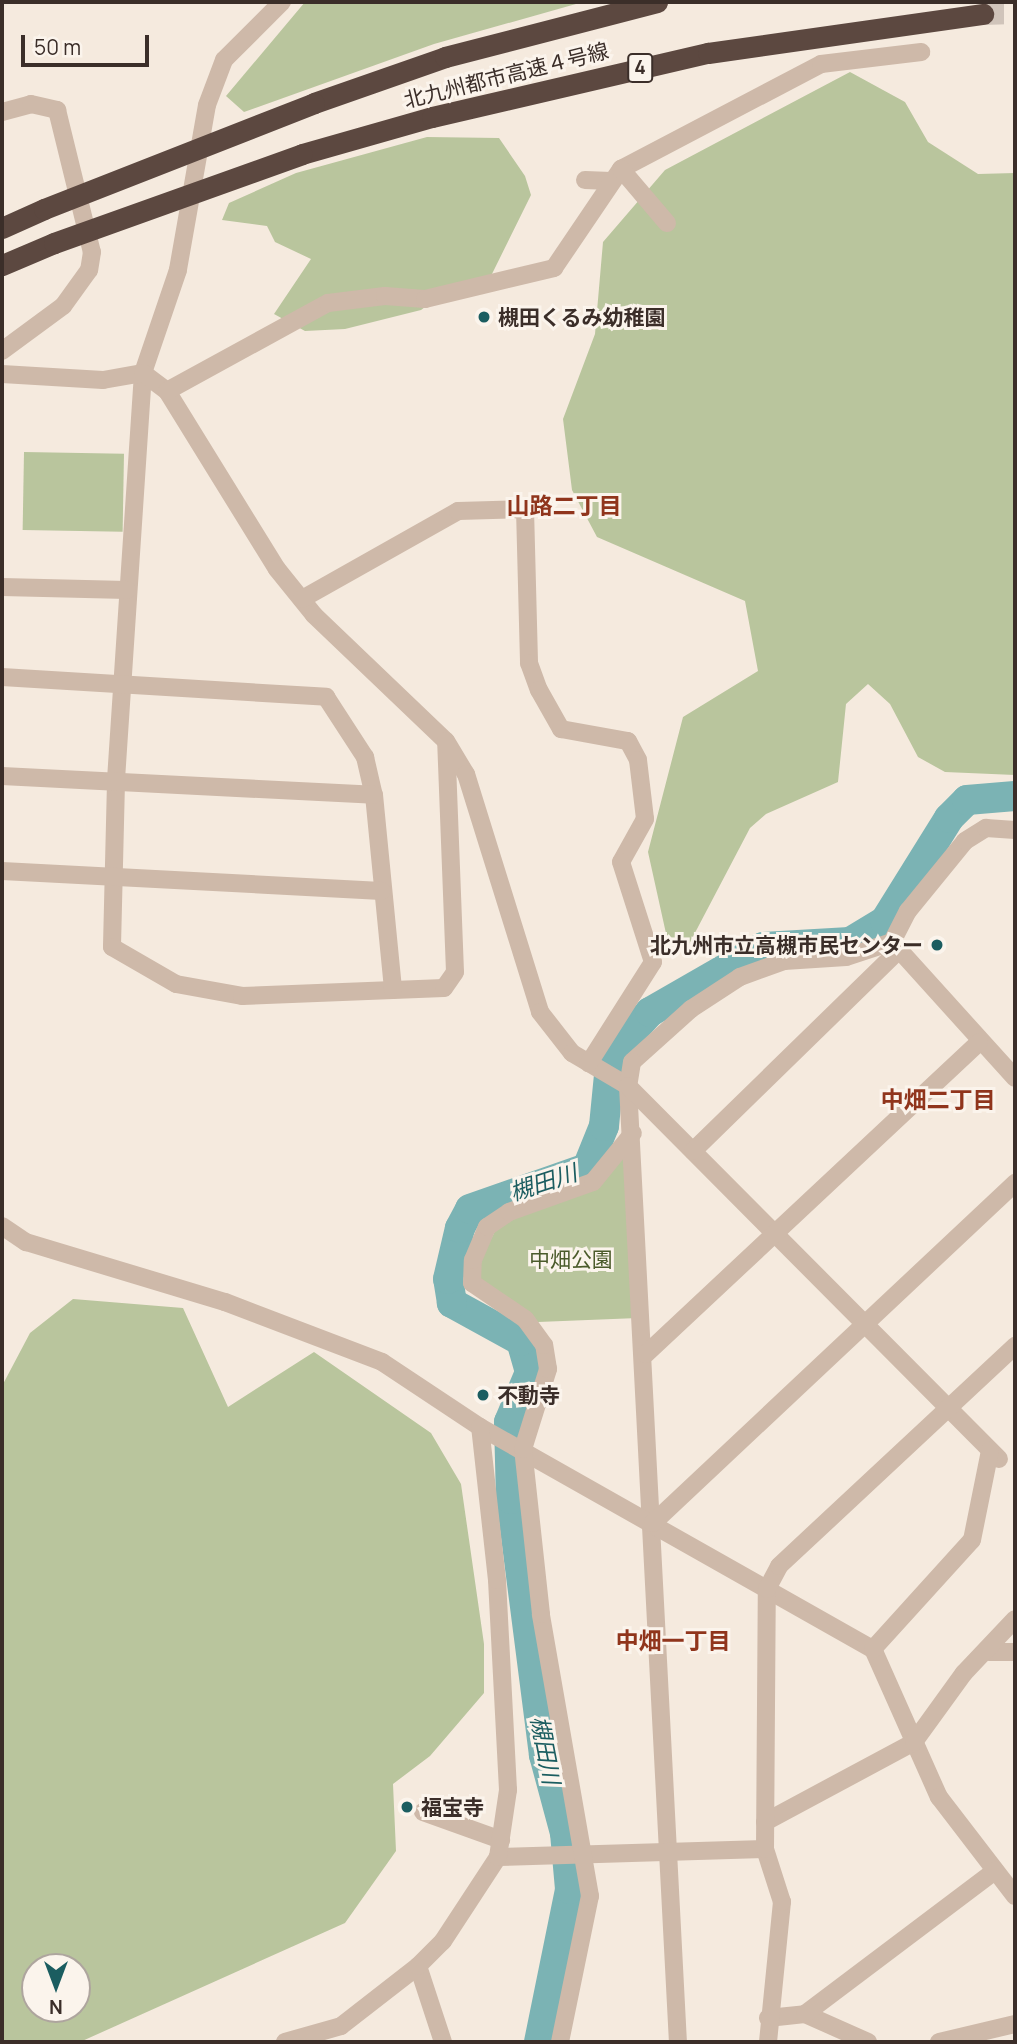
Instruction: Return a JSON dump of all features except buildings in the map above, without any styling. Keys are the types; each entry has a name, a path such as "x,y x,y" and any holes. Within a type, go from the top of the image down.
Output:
{"highway":[{"name":"北九州都市高速４号線","path":"2,228 314,103 445,57 657,2"},
{"name":"北九州都市高速４号線","path":"2,265 54,243 302,154 432,117 708,53 983,14"}],"street":[{"path":"282,2 224,60 207,105 178,270 143,373 116,782 112,947 176,984 242,996 444,988 455,972 446,741"},
{"path":"584,180 616,175 821,64 921,52"},
{"path":"2,112 31,104 57,110 92,251 89,270 63,306 2,351"},
{"path":"616,175 667,223"},
{"path":"167,391 328,303 385,296 425,299 554,268 616,175"},
{"path":"2,374 103,380 143,373 167,391 234,505 302,599 446,741 466,774 540,1012 554,1035 593,1065 623,1083 994,1455 972,1540 873,1649"},
{"path":"302,599 458,511 525,509 530,663 539,690 561,729 628,741 638,760 645,820 621,862 653,962 593,1065"},
{"path":"2,587 127,590"},
{"path":"2,677 326,697 365,757 374,795 381,891 393,990"},
{"path":"2,776 374,795"},
{"path":"693,1151 895,946 908,911 965,841 986,828 1015,830"},
{"path":"2,871 114,880 381,891"},
{"path":"895,946 979,1042 1015,1078"},
{"path":"678,2042 634,1133 623,1083 632,1062 740,976 784,961 846,957 895,946"},
{"path":"646,1354 979,1042"},
{"path":"560,2042 590,1896 541,1614 523,1449 548,1368 544,1345 524,1319 472,1283 472,1260 487,1227 509,1212 593,1182 634,1133"},
{"path":"653,1523 1015,1183"},
{"path":"2,1226 39,1246 225,1302 382,1362 488,1431 873,1649 939,1797 1015,1896"},
{"path":"768,2042 768,2018 782,1902 765,1849 767,1588 779,1566 1015,1346"},
{"path":"285,2042 341,2034 418,1966 443,1941 499,1849 508,1790 488,1431"},
{"path":"765,1822 914,1742 964,1673 989,1652 1015,1619"},
{"path":"989,1652 1015,1651"},
{"path":"423,1812 499,1849 558,1859 765,1849"},
{"path":"804,2014 995,1871"},
{"path":"418,1966 443,2042"},
{"path":"768,2018 804,2014 868,2042"},
{"path":"939,2042 1015,2024"}],"green space":[{"path":"305,2 583,2 434,44 244,112 226,96"},
{"path":"850,72 905,102 928,142 978,174 1015,173 1015,775 945,772 918,757 890,704 868,684 846,704 838,782 766,814 750,828 687,948 667,938 648,852 683,717 758,671 745,601 597,537 572,490 563,419 595,334 603,242 665,170"},
{"path":"427,137 499,138 525,176 531,195 490,278 447,291 421,310 345,329 305,331 274,314 311,259 275,242 267,226 222,220 229,203 296,173"},
{"path":"24,452 124,454 123,532 23,530"},
{"name":"中畑公園","path":"629,1152 638,1318 538,1322 480,1281 478,1265 497,1227"},
{"path":"73,1299 183,1308 228,1407 314,1352 431,1433 461,1484 484,1644 484,1693 430,1756 393,1784 396,1851 345,1923 80,2042 2,2042 2,1386 30,1333"}],"waterway":[{"name":"槻田川","path":"539,2042 570,1889 565,1833 544,1755 511,1499 509,1422 530,1372 521,1341 452,1303 448,1279 460,1228 470,1209 587,1168 604,1126 611,1055 650,1012 763,947 850,942 885,921 949,818 967,800 1015,796"}],"tunnel":[{"path":"983,14 1015,13"}],"place":[{"name":"槻田くるみ幼稚園","path":"484,317"},
{"name":"北九州市立高槻市民センター","path":"937,945"},
{"name":"不動寺","path":"483,1395"},
{"name":"福宝寺","path":"407,1807"}],"district":[{"name":"山路二丁目","path":"564,505"},
{"name":"中畑二丁目","path":"938,1099"},
{"name":"中畑一丁目","path":"673,1640"}]}
